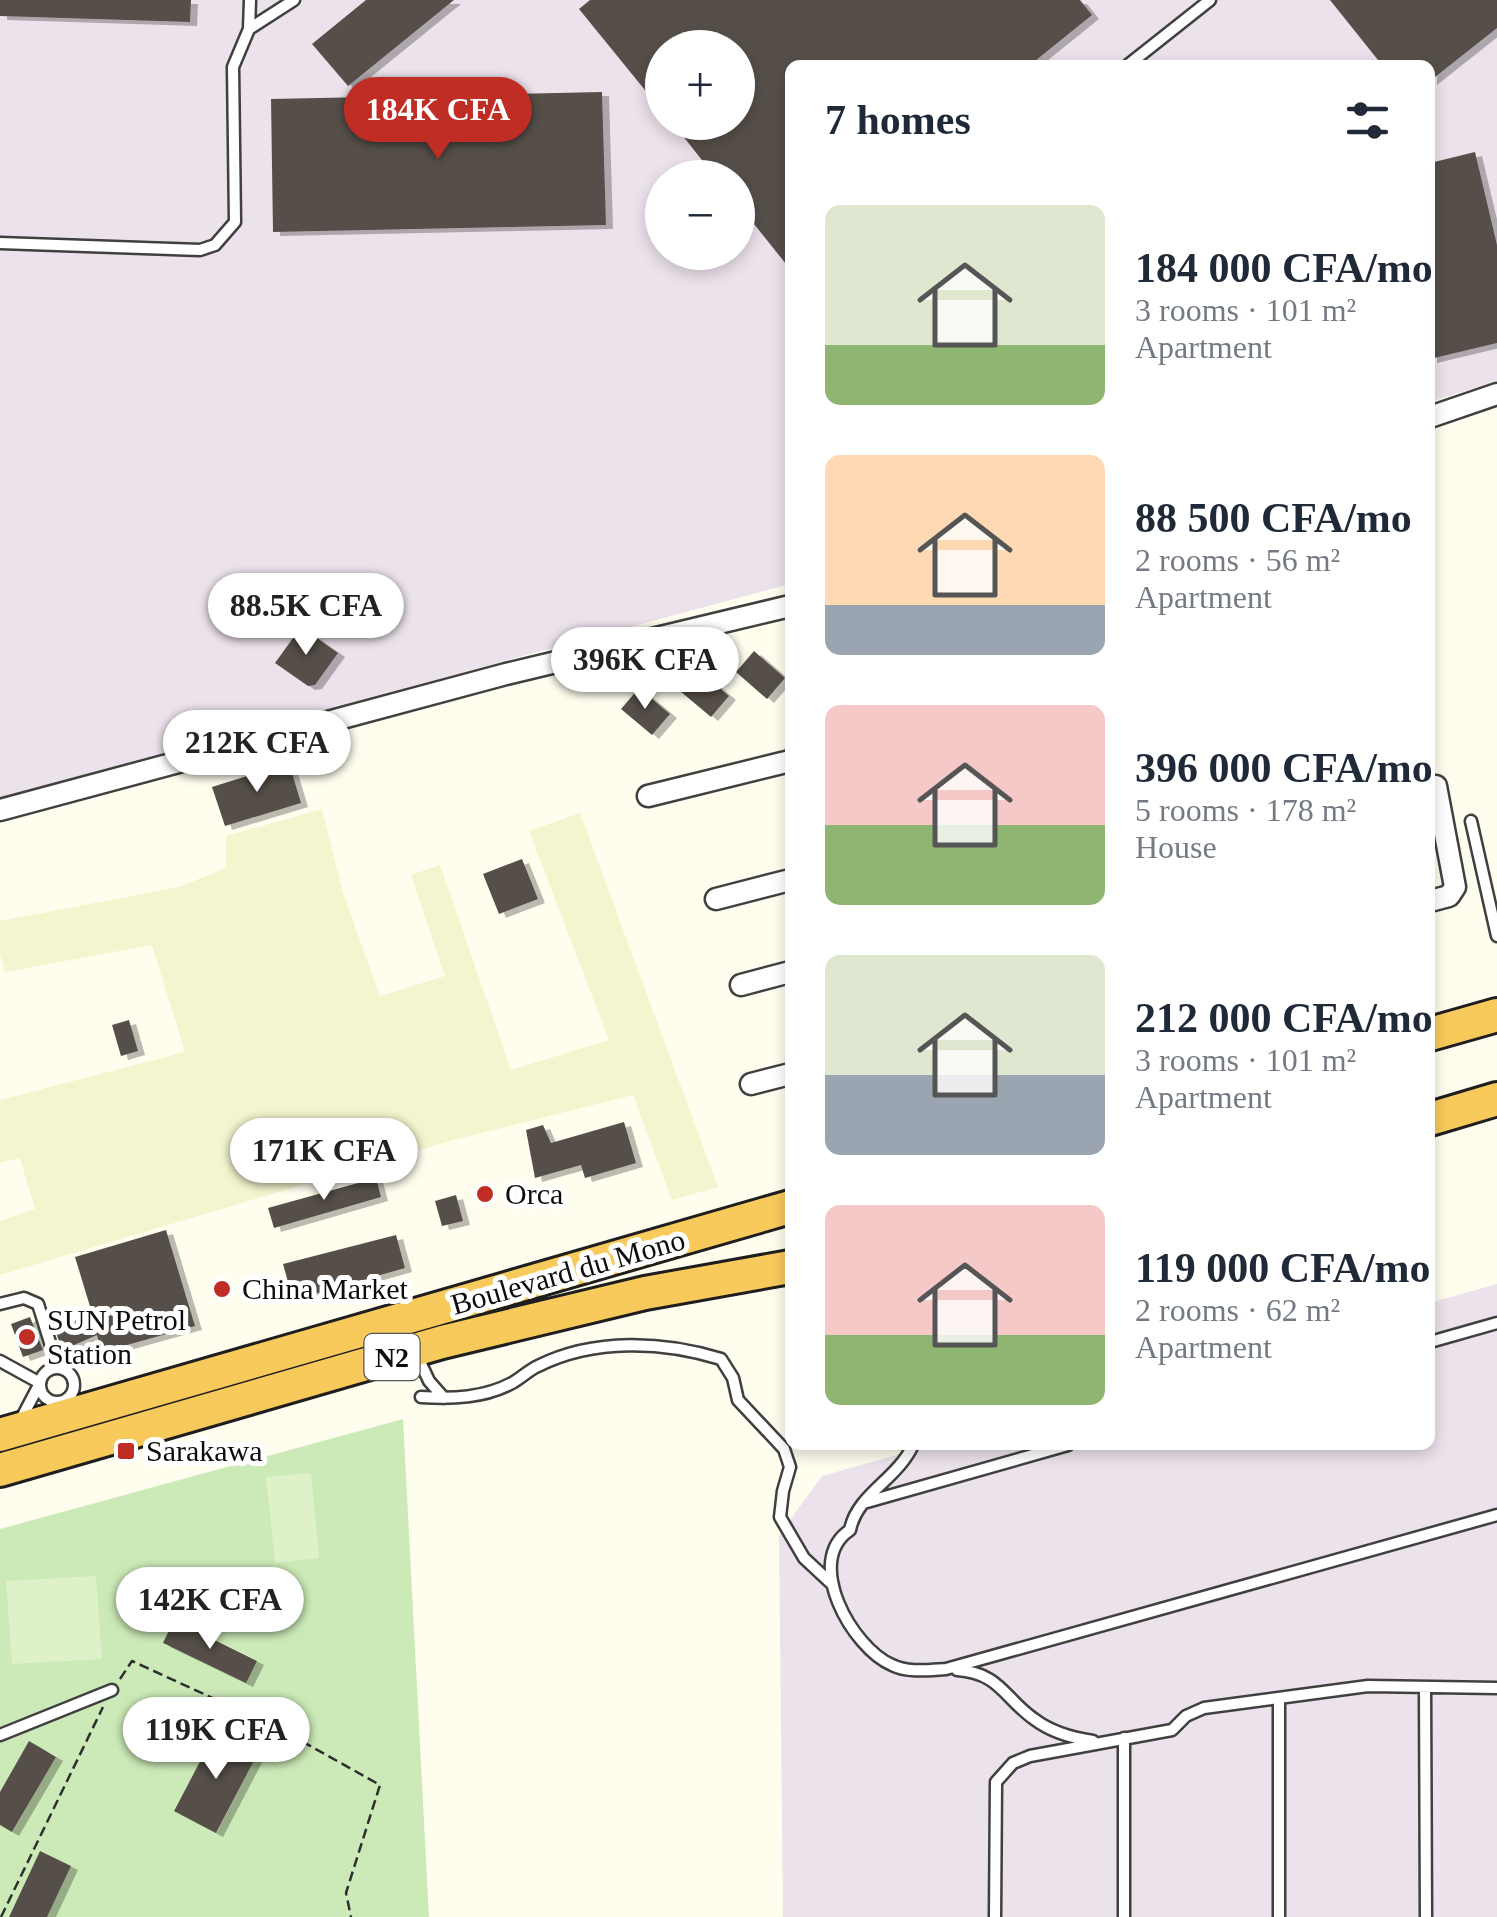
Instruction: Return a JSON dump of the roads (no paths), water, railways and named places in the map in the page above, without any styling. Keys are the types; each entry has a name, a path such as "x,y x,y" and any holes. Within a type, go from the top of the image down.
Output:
{"highway":[{"path":"1435,1033 1497,1015"},
{"path":"1435,1117 1497,1099"},
{"name":"Boulevard du Mono","path":"8,1433 785,1209"},
{"name":"Boulevard du Mono","path":"0,1470 414,1350 630,1296 785,1268"}],"street":[{"path":"1435,415 1497,394"},
{"path":"0,810 506,674 785,607"},
{"path":"648,796 785,762"},
{"path":"1435,800 1456,886 1448,896 1435,900"},
{"path":"716,900 785,881"},
{"path":"741,985 785,973"},
{"path":"751,1084 785,1075"}],"lane":[{"path":"0,243 200,250 215,245 236,222 234,67 249,29 250,0"},
{"path":"249,29 294,0"},
{"path":"1134,60 1210,0"},
{"path":"1470,821 1497,936"},
{"path":"0,1304 24,1298 38,1304 58,1368 69,1374 73,1384 98,1408"},
{"path":"1435,1341 1497,1323"},
{"path":"420,1397 489,1393 539,1365 577,1352 617,1345 684,1348 721,1359 733,1378 738,1400 784,1450 790,1467 780,1517 804,1558 834,1586"},
{"path":"414,1350 428,1380 444,1398"},
{"path":"0,1361 40,1382"},
{"path":"8,1433 46,1372 58,1368"},
{"path":"40,1382 42,1394 56,1402 66,1398 73,1384"},
{"path":"911,1450 906,1461 854,1512 850,1530 840,1537 833,1564 834,1586 850,1629 878,1657 894,1666 973,1671 987,1676 1006,1690 1032,1719 1072,1738 1100,1743"},
{"path":"864,1503 1050,1450"},
{"path":"946,1669 1497,1515"},
{"path":"995,1917 996,1782 1002,1772 1030,1756 1172,1730 1186,1716 1204,1708 1368,1686 1497,1688"},
{"path":"1425,1687 1426,1917"},
{"path":"0,1734 112,1690"},
{"path":"1279,1698 1279,1917"},
{"path":"1124,1738 1124,1917"}],"place":[{"name":"Orca","path":"485,1194"},
{"name":"China Market","path":"222,1289"},
{"name":"SUN Petrol Station","path":"27,1337"},
{"name":"Sarakawa","path":"126,1451"}]}
